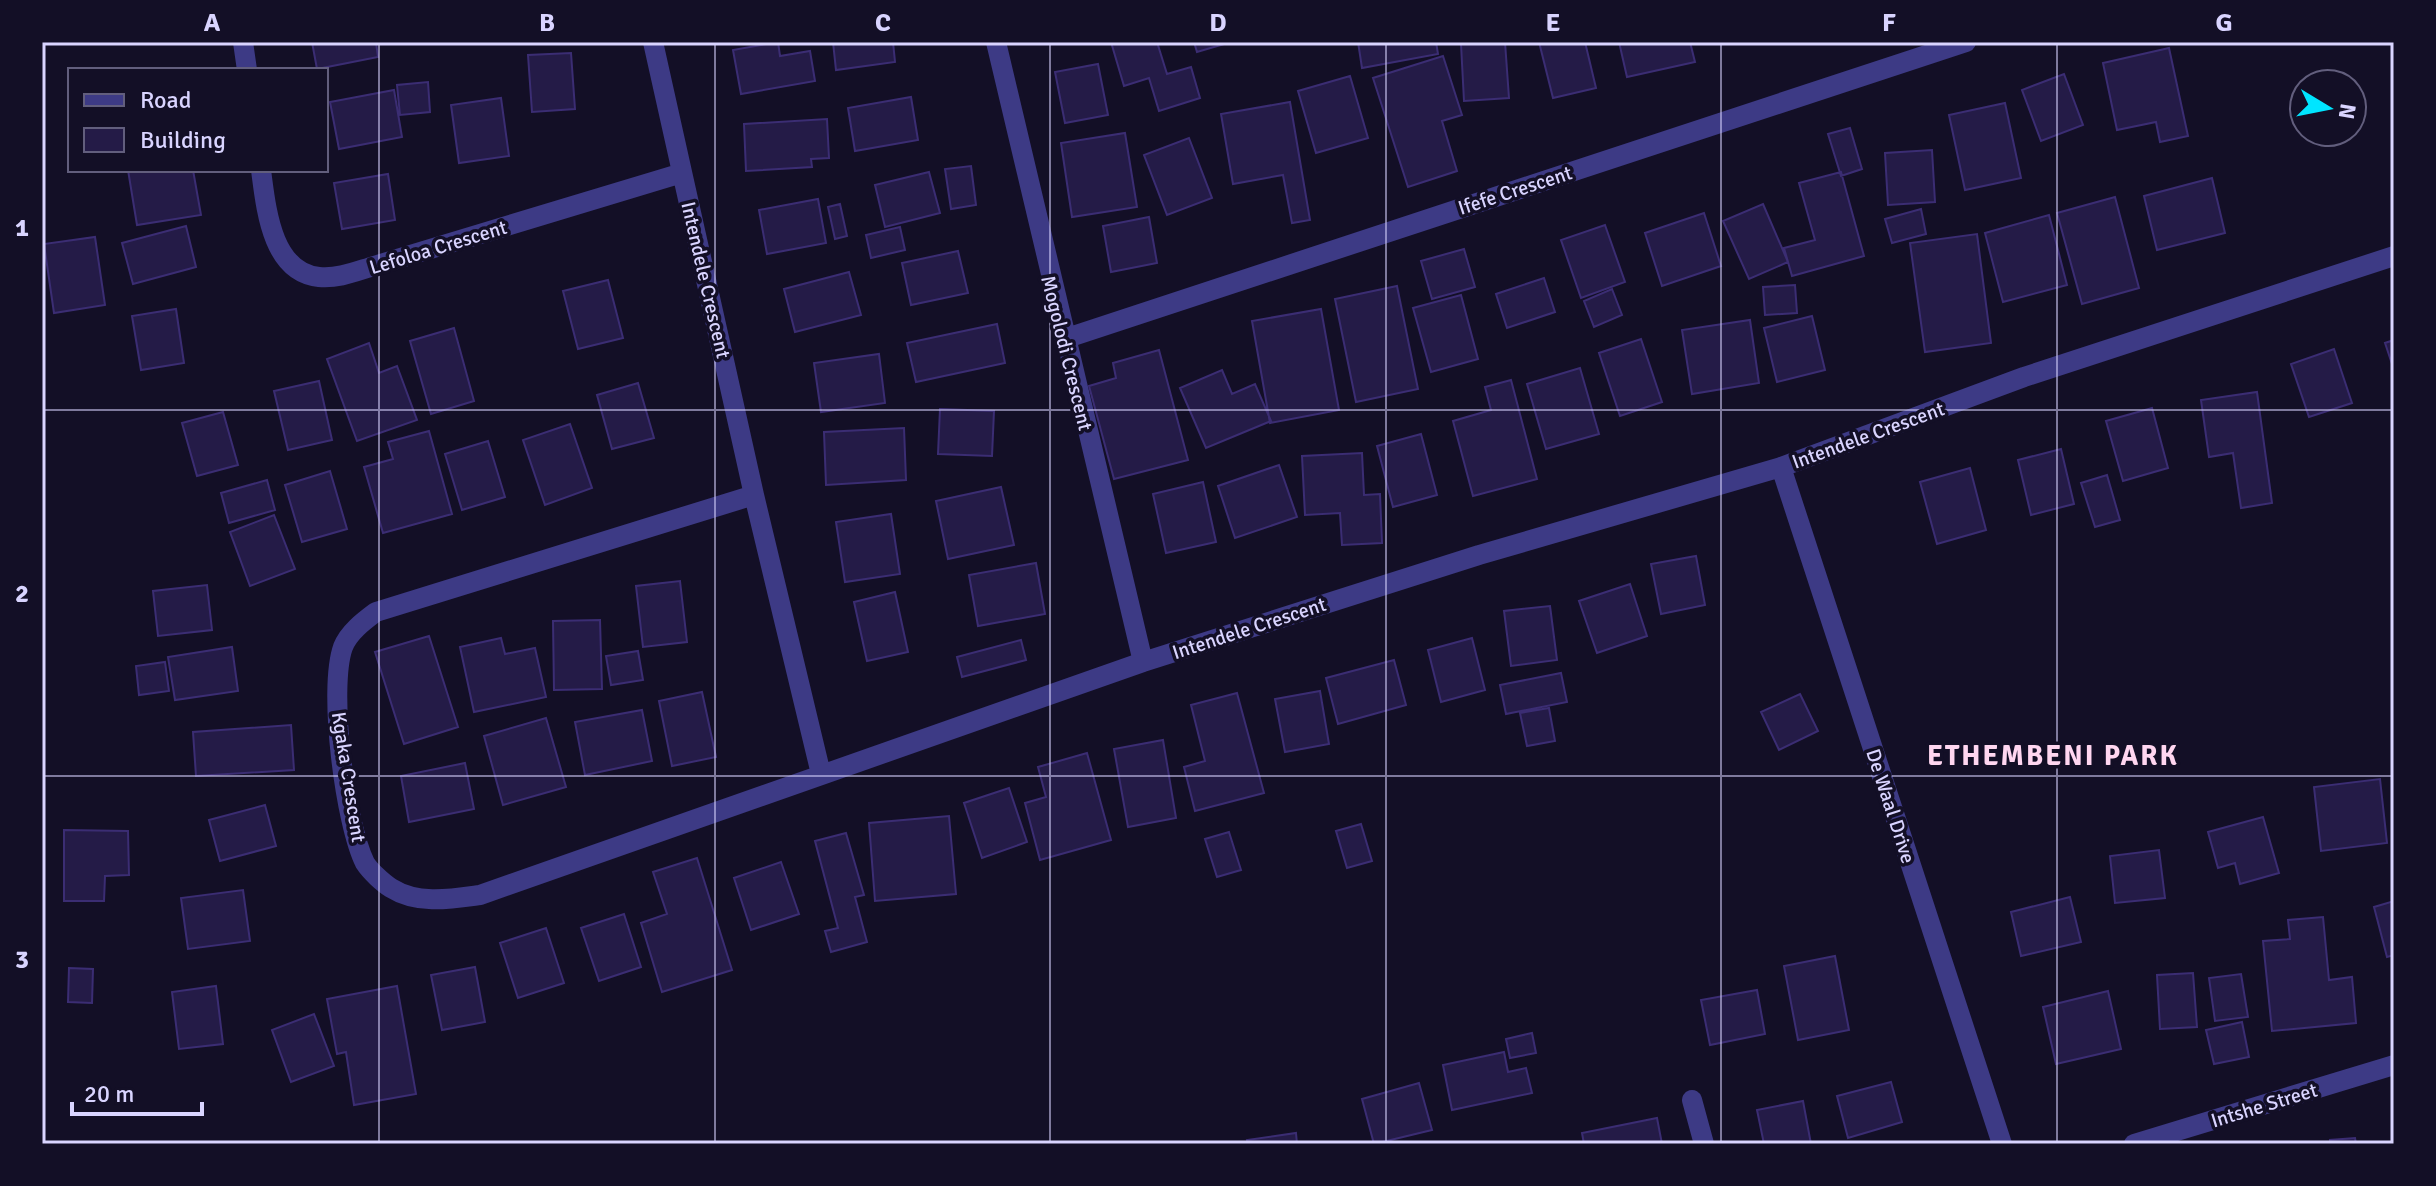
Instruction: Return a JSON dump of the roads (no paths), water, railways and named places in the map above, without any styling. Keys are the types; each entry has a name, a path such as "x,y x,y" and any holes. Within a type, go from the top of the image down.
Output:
{"street":[{"path":"243,42 247,68"},
{"name":"Intendele Crescent","path":"653,42 754,495 821,774 1143,662 1479,555 1781,467 2024,377 2394,256"},
{"name":"Mogolodi Crescent","path":"996,42 1143,662"},
{"name":"Ifefe Crescent","path":"1064,339 1966,42"},
{"name":"Lefoloa Crescent","path":"261,172 269,223 277,244 296,268 322,278 374,266 682,173"},
{"name":"De Waal Drive","path":"1781,467 2002,1144"},
{"name":"Kgaka Crescent","path":"754,495 376,612 357,626 344,644 335,697 355,836 367,866 392,889 423,900 480,895 821,774"},
{"name":"Intshe Street","path":"2134,1144 2394,1065"},
{"path":"1692,1100 1704,1144"}],"district":[{"name":"ETHEMBENI PARK","path":"2053,755"}]}
